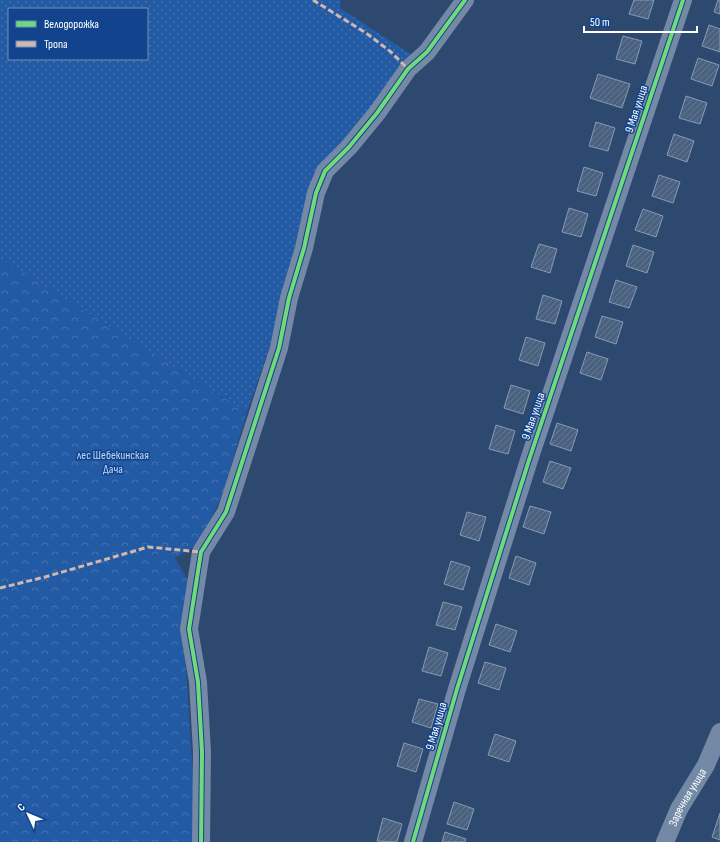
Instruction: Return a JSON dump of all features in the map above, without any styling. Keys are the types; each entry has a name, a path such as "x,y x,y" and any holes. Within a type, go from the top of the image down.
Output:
{"street":[{"path":"201,842 202,752 198,682 188,628 201,552 226,512 279,348 289,298 304,248 316,193 325,171 354,141 377,113 408,69 427,52 465,0"},
{"name":"9 Мая улица","path":"414,842 457,689 526,468 683,0"},
{"name":"Заречная улица","path":"665,842 679,809 706,765 720,732"}],"green space":[{"path":"0,0 341,0 340,8 415,57 330,173 247,412 0,258"},
{"name":"лес Шебекинская Дача","path":"0,258 247,412 223,493 200,543 175,558 189,582 183,622 193,778 193,842 0,842"}],"building":[{"path":"634,0 654,0 648,19 629,14"},
{"path":"718,0 720,0 720,14 714,12"},
{"path":"709,25 720,29 720,52 702,46"},
{"path":"623,36 642,41 635,64 616,59"},
{"path":"698,58 719,65 712,86 691,79"},
{"path":"598,74 630,84 622,108 590,98"},
{"path":"686,96 707,103 700,124 679,118"},
{"path":"596,122 615,128 608,151 589,146"},
{"path":"674,134 694,141 687,162 667,155"},
{"path":"584,167 603,173 596,196 577,191"},
{"path":"659,175 680,182 673,203 652,196"},
{"path":"569,208 588,214 581,237 562,232"},
{"path":"643,209 663,216 656,237 635,230"},
{"path":"539,244 557,249 550,273 531,267"},
{"path":"633,245 654,252 647,273 626,266"},
{"path":"616,280 637,287 629,308 609,302"},
{"path":"543,295 562,301 555,324 536,319"},
{"path":"602,316 623,322 616,344 595,337"},
{"path":"526,337 545,343 538,366 519,360"},
{"path":"587,352 608,359 601,380 580,373"},
{"path":"511,385 530,391 523,414 504,408"},
{"path":"557,423 578,430 571,451 550,444"},
{"path":"496,425 515,431 508,454 489,449"},
{"path":"550,461 571,468 563,489 543,482"},
{"path":"530,506 551,512 544,534 523,527"},
{"path":"467,512 486,517 479,541 460,535"},
{"path":"516,556 536,563 529,585 509,578"},
{"path":"451,561 470,567 463,590 444,584"},
{"path":"443,602 462,607 455,630 436,625"},
{"path":"496,624 517,631 510,652 489,645"},
{"path":"429,647 448,653 441,676 422,671"},
{"path":"485,662 506,668 499,690 478,683"},
{"path":"419,699 438,704 431,728 412,722"},
{"path":"495,734 516,741 509,762 488,755"},
{"path":"404,743 423,749 416,772 397,766"},
{"path":"454,802 474,809 467,830 447,824"},
{"path":"720,813 720,840 712,837"},
{"path":"383,818 402,824 397,842 377,841"},
{"path":"445,832 466,839 465,842 442,842"}],"marked path":[{"path":"313,0 366,33 391,52 408,69"},
{"path":"0,588 45,577 148,547 201,552"}],"cycle path":[{"path":"201,842 202,752 198,682 189,629 201,552 226,512 279,348 289,298 304,248 316,193 325,171 349,147 377,113 408,69 427,52 465,0"},
{"path":"413,842 457,689 529,460 683,0"}]}
